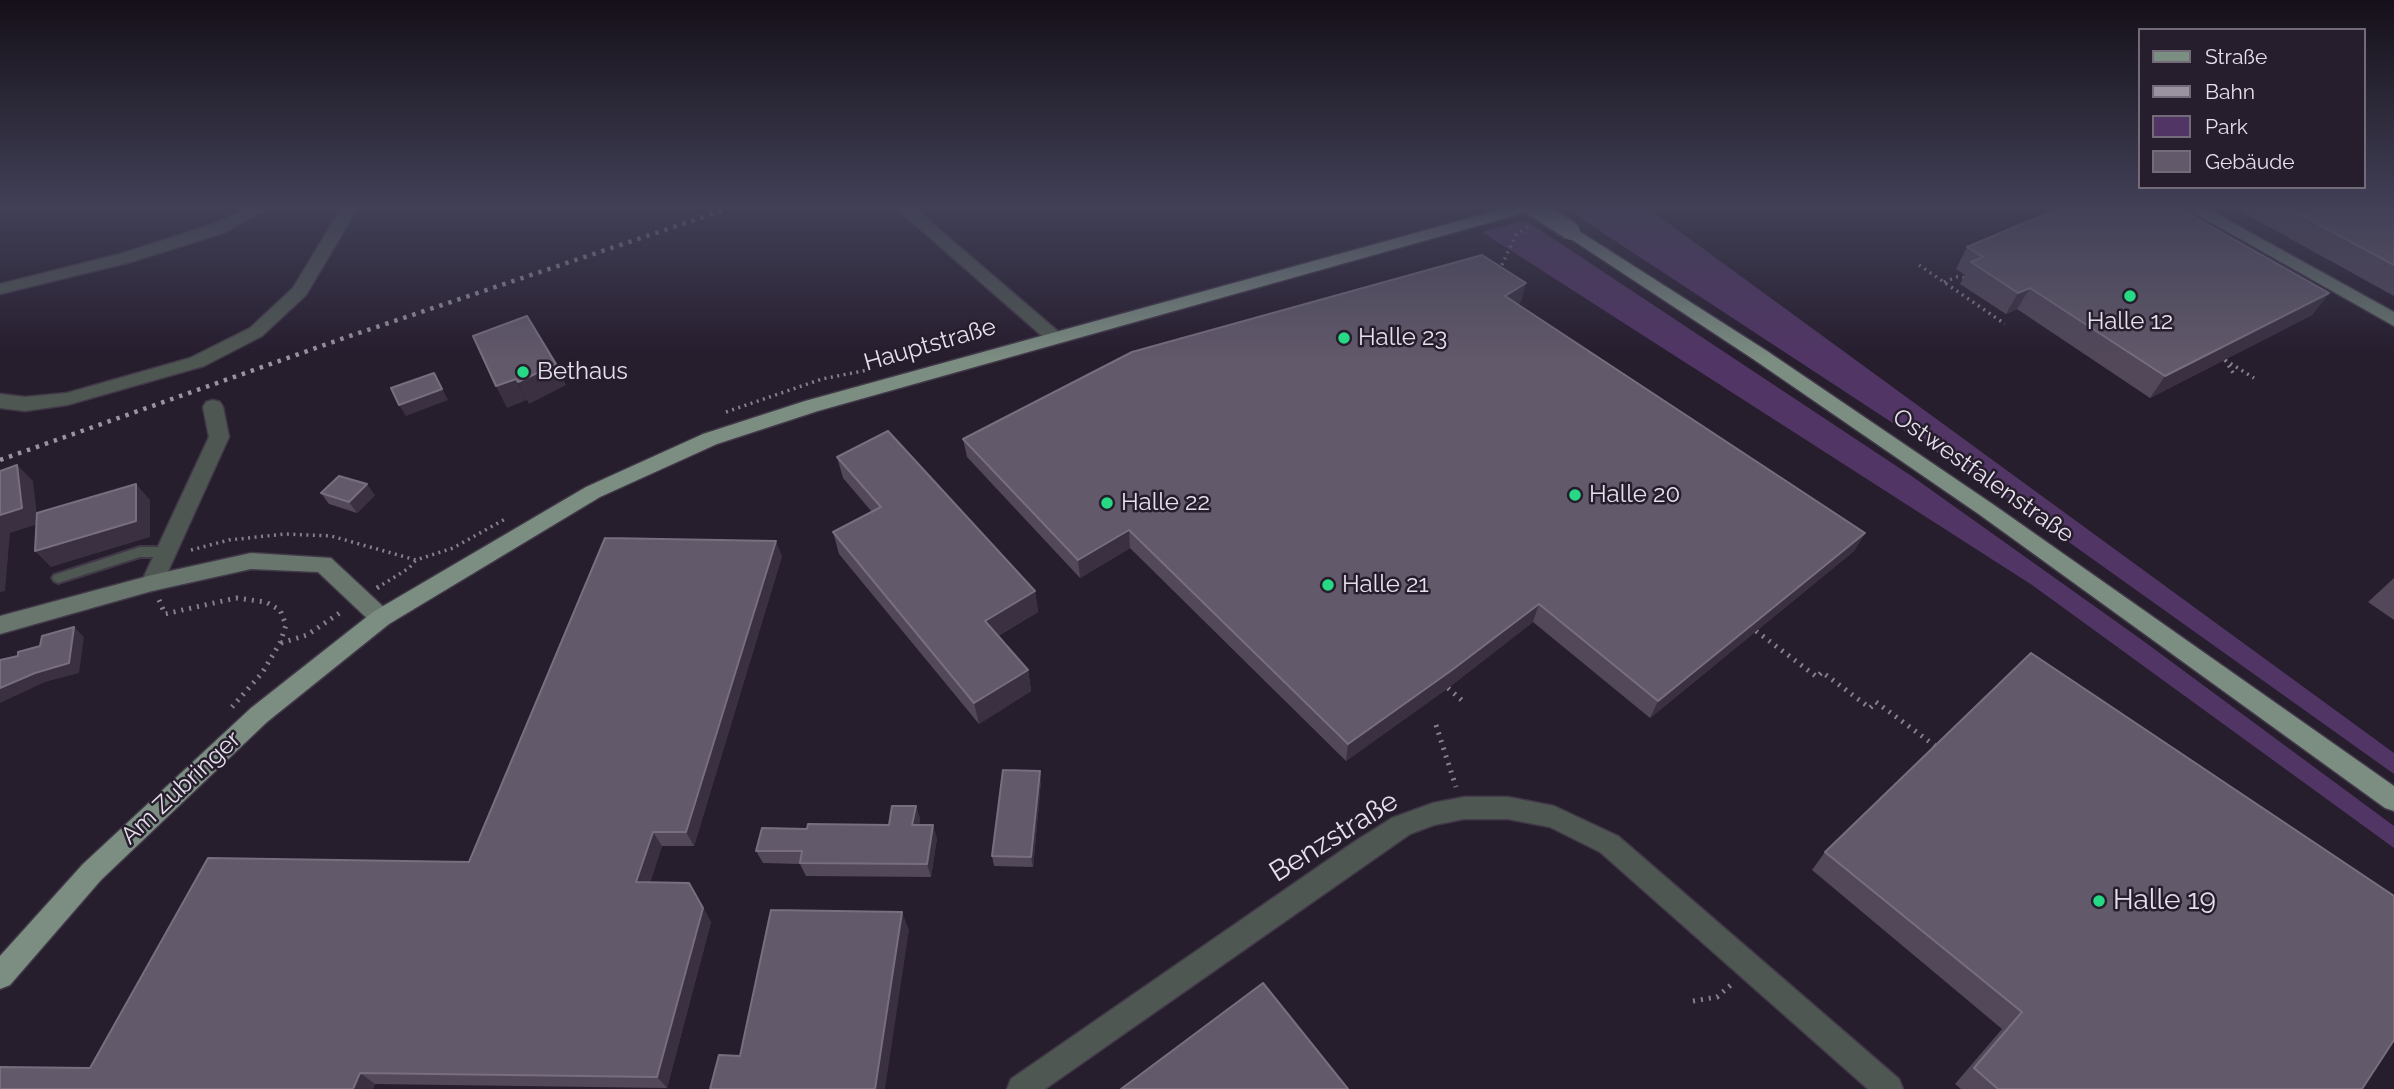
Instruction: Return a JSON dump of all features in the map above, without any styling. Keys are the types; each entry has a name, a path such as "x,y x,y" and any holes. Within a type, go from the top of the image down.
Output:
{"main road":[{"name":"Hauptstraße","path":"381,618 593,492 710,439 824,402 1346,258"},
{"name":"Ostwestfalenstraße","path":"1612,258 1987,510 2394,800"},
{"name":"Am Zubringer","path":"0,976 92,872 259,715 381,618"}],"street":[{"path":"0,289 126,258"},
{"path":"0,401 25,404 67,400 197,362 256,331 300,291 320,258"},
{"path":"962,258 1055,338"},
{"path":"2283,258 2394,320"},
{"path":"152,583 219,437 213,407"},
{"path":"0,625 152,583 251,561 323,564 381,618"},
{"name":"Benzstraße","path":"1021,1089 1363,850 1401,826 1433,814 1464,808 1508,808 1554,817 1609,844 1889,1089"}],"lane":[{"path":"58,578 140,552 165,552"}],"path":[{"path":"1919,265 2005,324"},
{"path":"1944,282 1957,277 1971,279"},
{"path":"2235,376 2225,360 2254,378"},
{"path":"152,583 165,614 236,598 266,602 280,610 286,625 281,643"},
{"path":"1756,631 1817,677 1822,673 1870,708 1876,702 1938,748"},
{"path":"1448,688 1465,703"},
{"path":"1436,724 1464,808"},
{"path":"1693,1001 1717,997 1751,966"}],"green space":[{"path":"1522,258 1582,258 1913,477 2142,640 2394,826 2394,848 2032,585"},
{"path":"1641,258 1716,258 2394,753 2394,774 2007,498"}],"building":[{"path":"1472,258 1486,258 1526,283 1505,296 1865,533 1658,701 1539,604 1348,744 1129,530 1078,560 963,439 1132,352"},
{"path":"1981,258 2267,258 2329,293 2165,376 2030,288 2018,293 1971,262"},
{"path":"2381,258 2394,258 2394,265"},
{"path":"527,316 556,364 518,382 516,379 496,386 473,336"},
{"path":"434,373 442,389 399,405 391,388"},
{"path":"888,431 1035,591 985,621 1028,670 974,703 833,532 881,507 837,457"},
{"path":"17,465 22,508 0,515 0,471"},
{"path":"339,476 367,484 349,502 321,493"},
{"path":"136,484 136,521 35,551 37,513"},
{"path":"605,538 776,541 686,832 653,832 636,882 689,883 703,908 657,1077 360,1073 353,1089 0,1089 0,1067 90,1068 208,858 469,862"},
{"path":"74,627 69,663 35,673 0,688 0,660 18,656 18,652 40,646 42,636"},
{"name":"Halle 19","path":"2031,653 2394,896 2394,1040 2362,1089 1998,1089 1974,1068 2022,1012 1825,852"},
{"path":"1003,770 1040,771 1031,857 992,856"},
{"path":"892,806 916,806 912,825 933,825 927,864 800,863 802,851 756,851 762,828 807,829 808,824 889,825"},
{"path":"771,910 902,912 875,1089 710,1089 719,1055 740,1056"},
{"path":"1263,983 1348,1089 1121,1089"}],"railway":[{"path":"0,460 344,338 582,258"}],"place":[{"name":"Halle 12","path":"2130,296"},
{"name":"Halle 23","path":"1344,338"},
{"name":"Bethaus","path":"523,372"},
{"name":"Halle 20","path":"1575,495"},
{"name":"Halle 22","path":"1107,503"},
{"name":"Halle 21","path":"1328,585"},
{"name":"Halle 19","path":"2099,901"}]}
